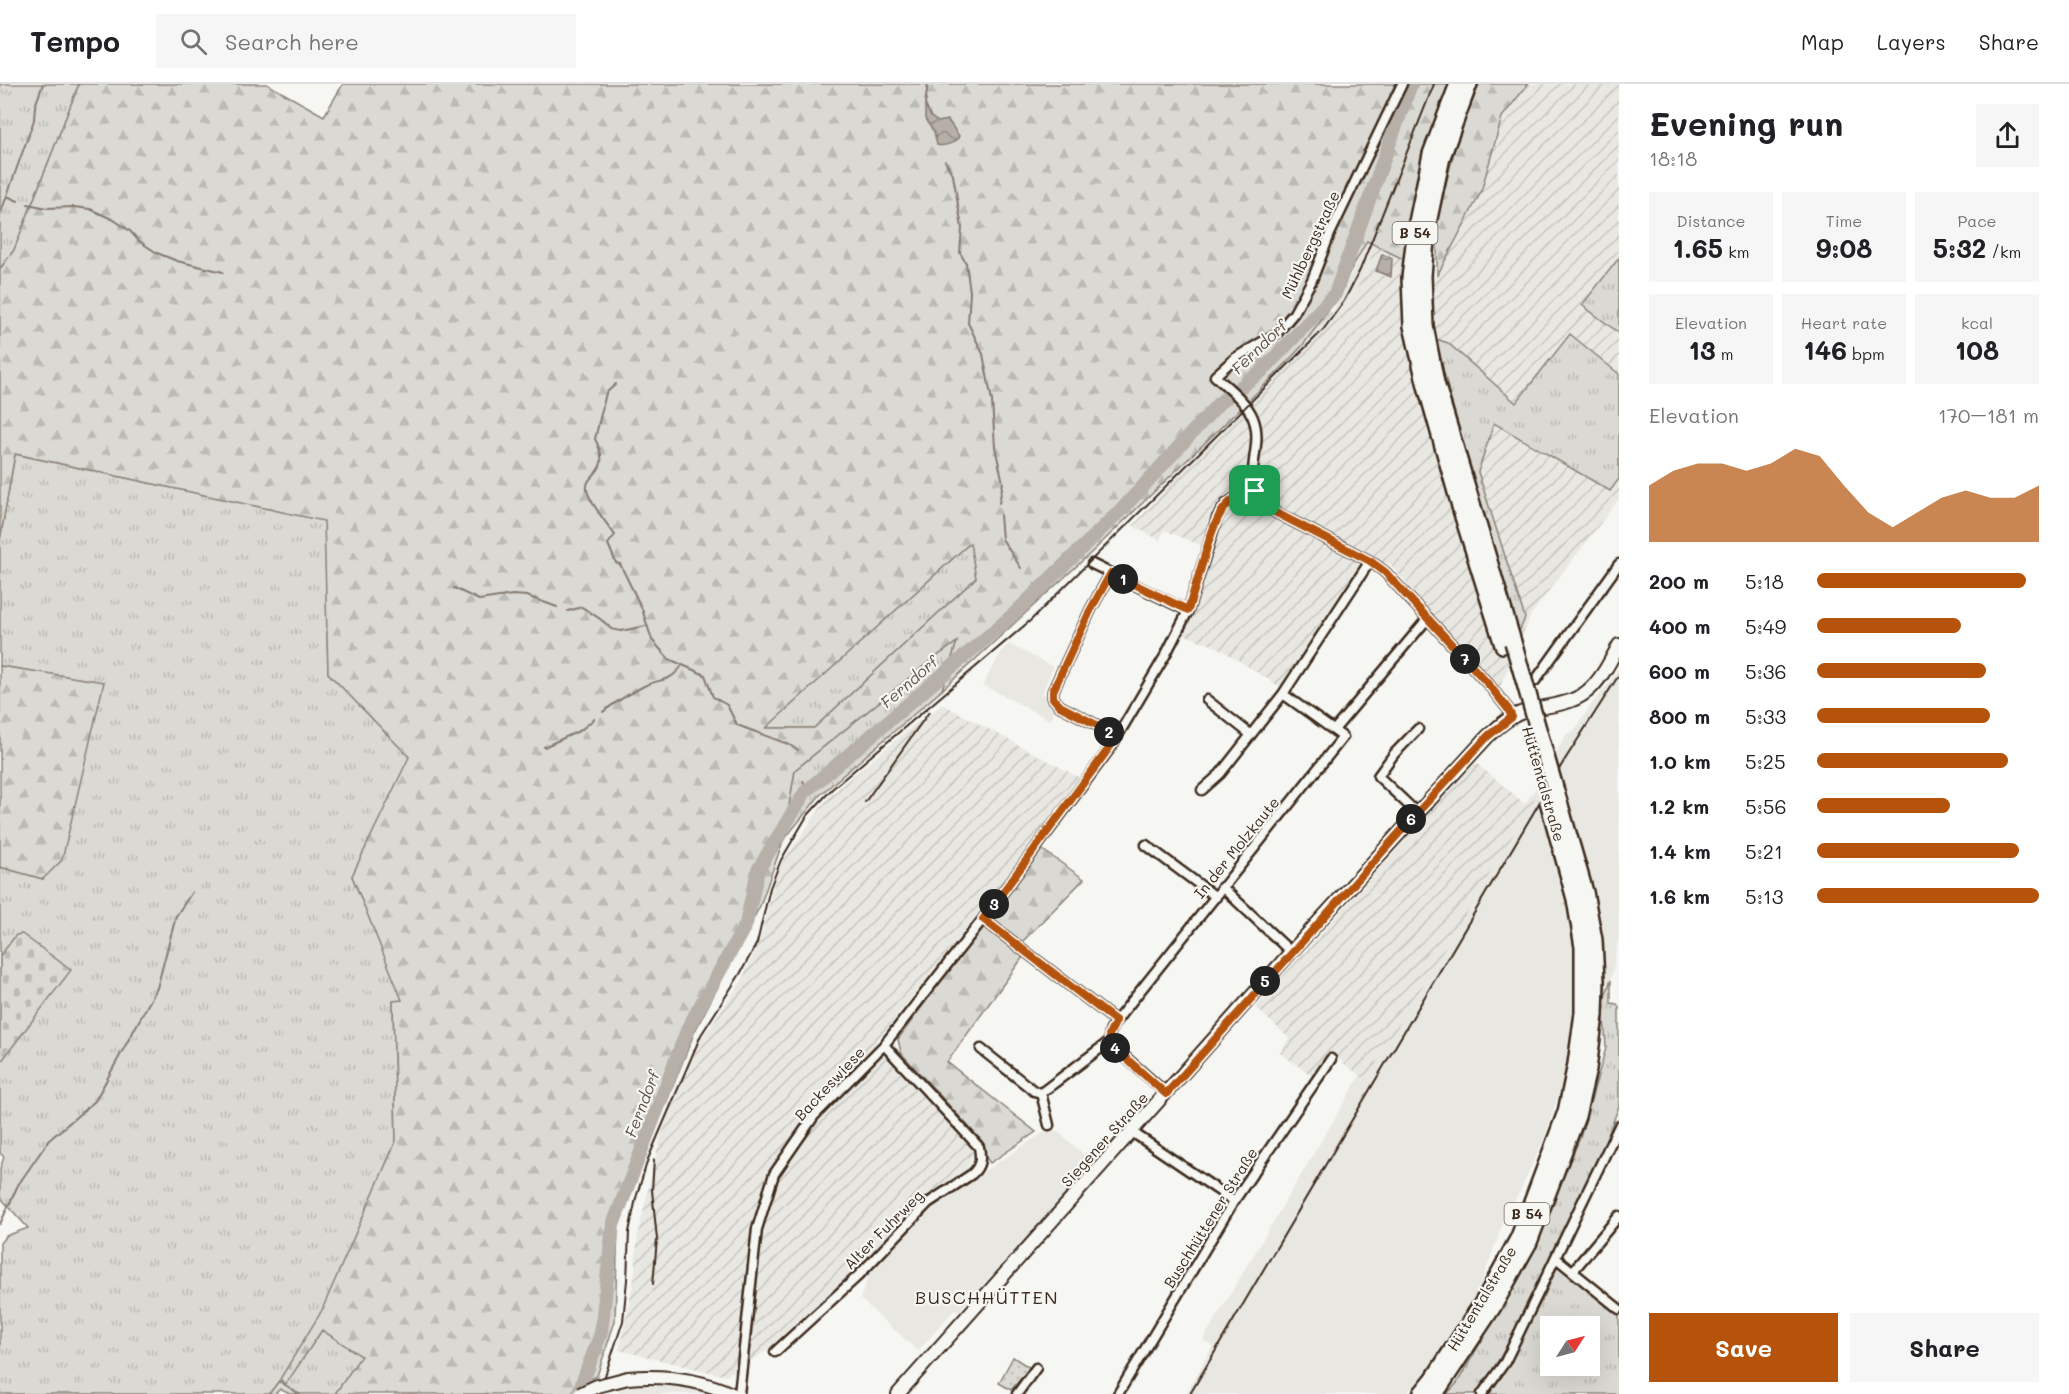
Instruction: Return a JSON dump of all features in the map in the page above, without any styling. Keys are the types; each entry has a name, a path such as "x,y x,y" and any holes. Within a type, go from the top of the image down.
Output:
{"highway":[{"name":"Hüttentalstraße","path":"1435,1394 1494,1305 1528,1242 1577,1116 1588,1069 1594,940 1585,892 1426,386 1412,326 1410,278 1416,226 1431,154 1458,84"},
{"name":"Hüttentalstraße","path":"1469,84 1442,157 1427,228 1423,276 1425,326 1436,383 1508,643"},
{"name":"Hüttentalstraße","path":"1421,1394 1434,1378 1485,1299 1519,1237 1566,1112 1589,1014"}],"main road":[{"name":"Siegener Straße","path":"898,1394 1291,952 1488,736 1512,717 1565,703 1591,689 1619,645"},
{"path":"580,1394 597,1386 628,1378 655,1376 687,1379 732,1394"}],"street":[{"name":"Mühlbergstraße","path":"1255,491 1252,474 1256,437 1253,418 1243,403 1215,376 1234,358 1277,333 1294,313 1312,280 1329,234 1402,84"},
{"path":"1255,491 1263,506 1271,511 1370,561 1385,572 1489,685 1512,717"},
{"name":"Backeswiese","path":"740,1394 757,1229 774,1174 814,1116 884,1045 983,919 1118,736 1165,656 1188,610 1217,518 1226,504 1239,495 1255,491"},
{"path":"1202,790 1220,774 1282,694 1370,561"},
{"path":"1092,564 1188,610"},
{"path":"1535,681 1619,564"},
{"path":"1111,573 1091,609 1053,691 1053,698 1060,706 1118,736"},
{"path":"1282,694 1334,730 1428,618"},
{"path":"1207,700 1250,734"},
{"path":"1417,813 1378,776 1394,754 1418,729"},
{"name":"In der Molzkaute","path":"1110,1041 1110,1032 1116,1021 1343,737 1334,730"},
{"path":"1146,845 1216,897"},
{"path":"1222,888 1291,952"},
{"path":"983,919 1116,1021"},
{"path":"1041,1093 1110,1041 1166,1094"},
{"name":"Alter Fuhrweg","path":"775,1353 858,1276 928,1203 972,1174 981,1159 979,1147 884,1045"},
{"path":"981,1049 1034,1091 1041,1093"},
{"name":"Buschhüttener Straße","path":"1118,1394 1234,1201 1331,1059"},
{"path":"1041,1093 1049,1125"},
{"path":"1482,1394 1505,1362 1619,1126"},
{"path":"1132,1132 1234,1201"},
{"path":"1573,1270 1619,1216"},
{"path":"1556,1258 1619,1309"},
{"path":"1017,1394 1036,1368"}],"shaded area":[{"path":"1429,84 1440,84 1376,246 1360,282 1340,317 1332,313 1367,242"},
{"path":"1528,84 1619,84 1619,499 1532,613 1498,691 1389,563 1367,564 1280,687 1217,647 1185,635 1212,550 1164,530 1160,540 1133,526 1219,427 1276,374 1303,345 1328,311 1341,316 1376,246 1437,276 1481,192 1502,117"},
{"path":"1009,644 1053,667 1042,693 1048,696 1049,702 1056,709 1050,720 983,685 1003,649"},
{"path":"1619,667 1619,935 1611,980 1603,1002 1577,1002 1569,1060 1544,1139 1505,1217 1480,1287 1428,1369 1407,1394 1186,1394 1213,1346 1203,1340 1360,1076 1366,1079 1538,792 1535,789 1566,735 1575,730"},
{"path":"942,704 1082,779 1034,844 876,1042 975,1149 967,1170 925,1197 841,1283 776,1345 726,1376 619,1350 634,1279 638,1233 660,1139 701,1039 741,982 760,940 776,876 783,861 829,796"},
{"path":"1475,762 1525,804 1535,789 1539,792 1366,1080 1330,1053 1314,1077 1280,1053 1289,1038 1255,1007"},
{"path":"1052,1127 1094,1163 958,1312 954,1310 918,1351 860,1299 872,1267 931,1206"},
{"path":"678,1383 711,1394 619,1394 618,1386"}],"green space":[{"path":"0,84 79,84 14,250 0,269"},
{"path":"79,84 267,84 324,116 343,84 1448,84 1414,191 1405,260 1367,241 1328,311 1303,345 1093,551 942,690 957,642 926,664 795,770 783,841 760,906 695,1031 618,1224 615,1321 597,1376 578,1385 575,1394 335,1394 361,1356 322,1330 286,1384 280,1379 321,1312 396,1141 393,1001 402,1000 352,876 409,757 328,673 324,521 15,454 0,540 0,269 14,250","holes":["970,543 976,578 814,728 766,728"]},
{"path":"1479,84 1528,84 1502,117 1481,192 1437,276 1437,219 1457,140"},
{"path":"1619,258 1619,333 1582,305"},
{"path":"1570,334 1619,374 1619,479 1610,491 1494,423 1478,472 1525,618 1519,632 1449,393 1436,339 1448,343 1516,403"},
{"path":"15,454 325,521 328,673 410,757 352,876 403,1000 393,1002 396,1141 328,1300 286,1383 322,1330 362,1356 335,1394 299,1394 279,1381 269,1394 0,1394 0,1243 6,1236 28,1228 0,1197 0,1169 4,1157 0,1153 0,867 43,879 103,682 0,666 0,540"},
{"path":"971,542 976,578 814,728 765,728"},
{"path":"957,642 942,690 820,795 783,841 795,770 926,664"},
{"path":"0,666 104,682 62,860 43,879 0,867"},
{"path":"1040,848 1084,879 1021,943 1028,950 947,1062 1036,1132 990,1163 984,1155 982,1141 901,1053 898,1039"},
{"path":"22,934 71,970 0,1063 0,956 16,935"},
{"path":"1611,980 1611,1003 1617,1004 1619,1008 1619,1106 1590,1183 1523,1320 1478,1394 1447,1394 1457,1383 1518,1278 1580,1138 1606,1048 1603,1002"},
{"path":"1558,1265 1619,1311 1619,1394 1488,1394 1545,1295"},
{"path":"1013,1357 1030,1368 1011,1390 999,1383"},
{"path":"279,1381 299,1394 289,1394 280,1389 275,1394 269,1394"}],"water":[{"path":"925,104 931,117 938,122 948,120 959,136 955,141 946,145 937,145 934,132 925,119"},
{"path":"1382,254 1392,258 1391,277 1376,271"}],"waterway":[{"path":"0,215 34,120 35,106 43,84"},
{"path":"925,104 928,84"},
{"name":"Ferndorf","path":"578,1394 601,1333 613,1225 688,1028 746,924 758,870 805,792 1014,614 1125,506 1219,403 1262,371 1335,294 1411,84"},
{"path":"945,161 953,175 962,228 960,253 966,263 970,292 968,323 983,354 992,401 995,447 1003,483 999,503"},
{"path":"7,196 18,201"},
{"path":"28,204 47,208 90,209 114,220 157,253 177,261 223,272"},
{"path":"616,384 606,393 595,439 600,451 600,466 587,484 587,490 595,507 615,535 608,544 642,609 652,640 669,659 705,675 713,697 727,705 737,725 798,750"},
{"path":"1000,515 1002,539 1021,568"},
{"name":"Ferndorf","path":"1035,584 1039,589"},
{"path":"454,588 479,600 513,595 527,596 557,607"},
{"path":"568,611 582,607 611,629 621,631 646,626"},
{"path":"603,712 644,686 672,676 681,667"},
{"path":"544,747 581,730 594,719"},
{"path":"803,781 808,790"},
{"path":"0,1224 18,1185 49,1140 95,1101 157,988 176,916 192,892"}],"railway":[{"path":"599,1394 623,1321 629,1232 648,1159 701,1035 757,943 770,888 781,860 807,816 832,789 1031,620 1323,330 1344,301 1360,270 1434,84"},
{"path":"1190,1394 1564,761 1619,675"},
{"path":"865,802 929,712"},
{"path":"653,1284 657,1239 652,1190 654,1160"}],"district":[{"name":"BUSCHHÜTTEN","path":"987,1298"}],"route":[{"path":"1255,491 1263,506 1271,511 1370,561 1385,572 1489,685 1512,717 1488,736 1417,813 1166,1094 1111,1045 1109,1035 1116,1021 983,919 1118,736 1060,706 1053,698 1053,691 1091,609 1111,573 1188,610 1217,518 1226,504 1239,495 1255,491"}]}
